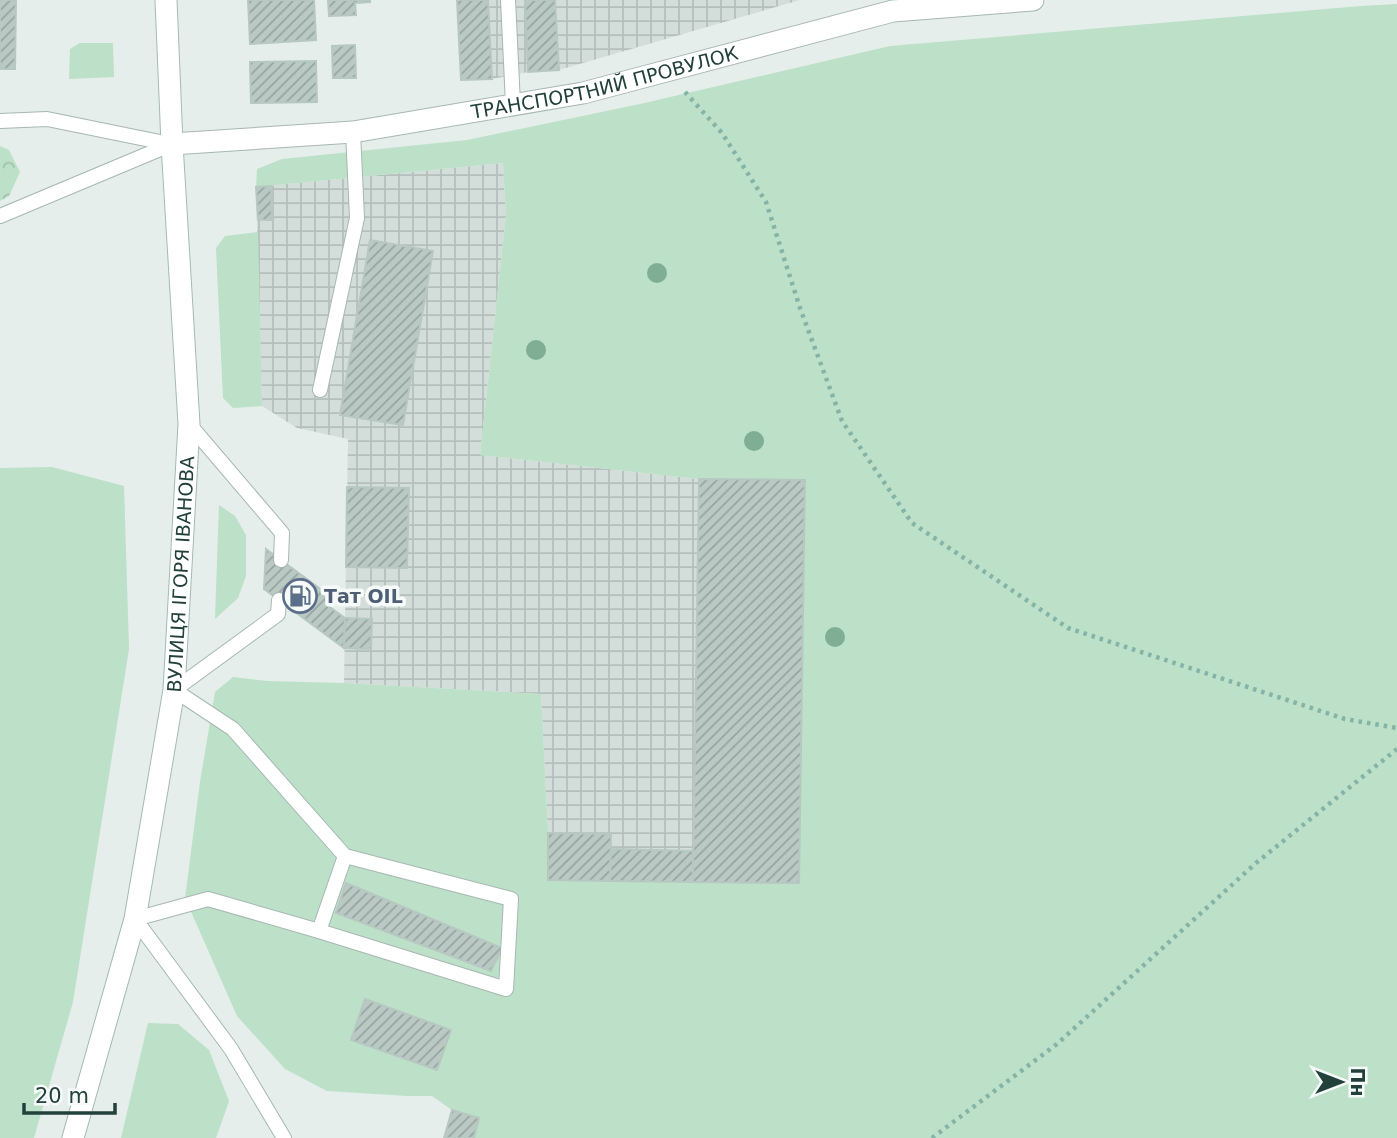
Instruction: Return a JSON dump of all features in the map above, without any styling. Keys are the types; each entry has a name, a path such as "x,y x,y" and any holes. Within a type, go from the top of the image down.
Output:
{"street":[{"name":"ВУЛИЦЯ ІГОРЯ ІВАНОВА","path":"73,1138 135,919 174,690 189,424 166,0"},
{"name":"ТРАНСПОРТНИЙ ПРОВУЛОК","path":"172,144 353,132 583,93 892,10 1032,0"}],"lane":[{"path":"508,0 513,104"},
{"path":"0,121 47,120 172,144"},
{"path":"320,390 358,218 353,132"},
{"path":"0,216 172,144"},
{"path":"189,424 282,533 281,560"},
{"path":"279,600 278,614 174,690 233,729 345,856 511,900 506,989 208,899 135,919 231,1049 284,1138"},
{"path":"319,931 345,856"}],"path":[{"path":"667,71 722,133 766,202 800,308 842,421 912,523 1068,628 1345,719 1397,728"},
{"path":"932,1138 1057,1044 1256,863 1397,750"}],"shaded area":[{"path":"457,0 800,0 559,70 528,72 492,79 461,80"},
{"path":"503,163 506,215 480,455 699,479 805,480 799,883 548,880 541,694 344,683 348,439 297,428 262,406 256,187"}],"green space":[{"path":"1397,4 1397,1138 444,1138 452,1110 432,1096 327,1091 285,1069 237,1016 185,898 215,692 233,677 267,681 541,694 548,879 799,883 805,480 699,479 480,455 506,215 503,163 256,187 257,169 282,159 467,140 640,104 890,46"},
{"path":"80,43 113,43 114,77 69,79 70,49"},
{"path":"0,146 9,150 20,172 9,196 0,201"},
{"path":"258,232 262,406 233,408 223,398 216,248 225,236"},
{"path":"52,467 124,486 129,649 73,1002 34,1138 0,1138 0,468"},
{"path":"219,505 235,516 246,535 246,576 238,598 215,619"},
{"path":"148,1023 178,1024 209,1050 229,1101 216,1138 121,1138"}],"building":[{"path":"0,0 16,0 15,69 0,69"},
{"path":"248,0 314,0 316,40 250,44"},
{"path":"328,0 370,2 355,3 356,15 329,16"},
{"path":"457,0 488,0 492,79 461,80"},
{"path":"525,0 555,0 559,70 528,72"},
{"path":"355,45 356,78 333,78 332,46"},
{"path":"316,61 317,102 251,103 250,62"},
{"path":"271,186 272,220 258,220 256,187"},
{"path":"370,240 433,251 403,425 340,415"},
{"path":"699,479 805,480 799,883 693,882"},
{"path":"347,487 409,488 407,568 346,567"},
{"name":"Тат OIL","path":"266,549 326,593 327,605 345,618 344,648 264,589"},
{"path":"345,618 372,619 371,649 344,648"},
{"path":"548,833 611,834 610,881 548,880"},
{"path":"611,849 693,851 693,882 610,881"},
{"path":"346,883 502,948 491,971 336,913"},
{"path":"365,999 451,1030 437,1070 351,1040"},
{"path":"452,1110 479,1118 474,1138 444,1138"}],"place":[{"name":"Тат OIL","path":"300,596"}]}
